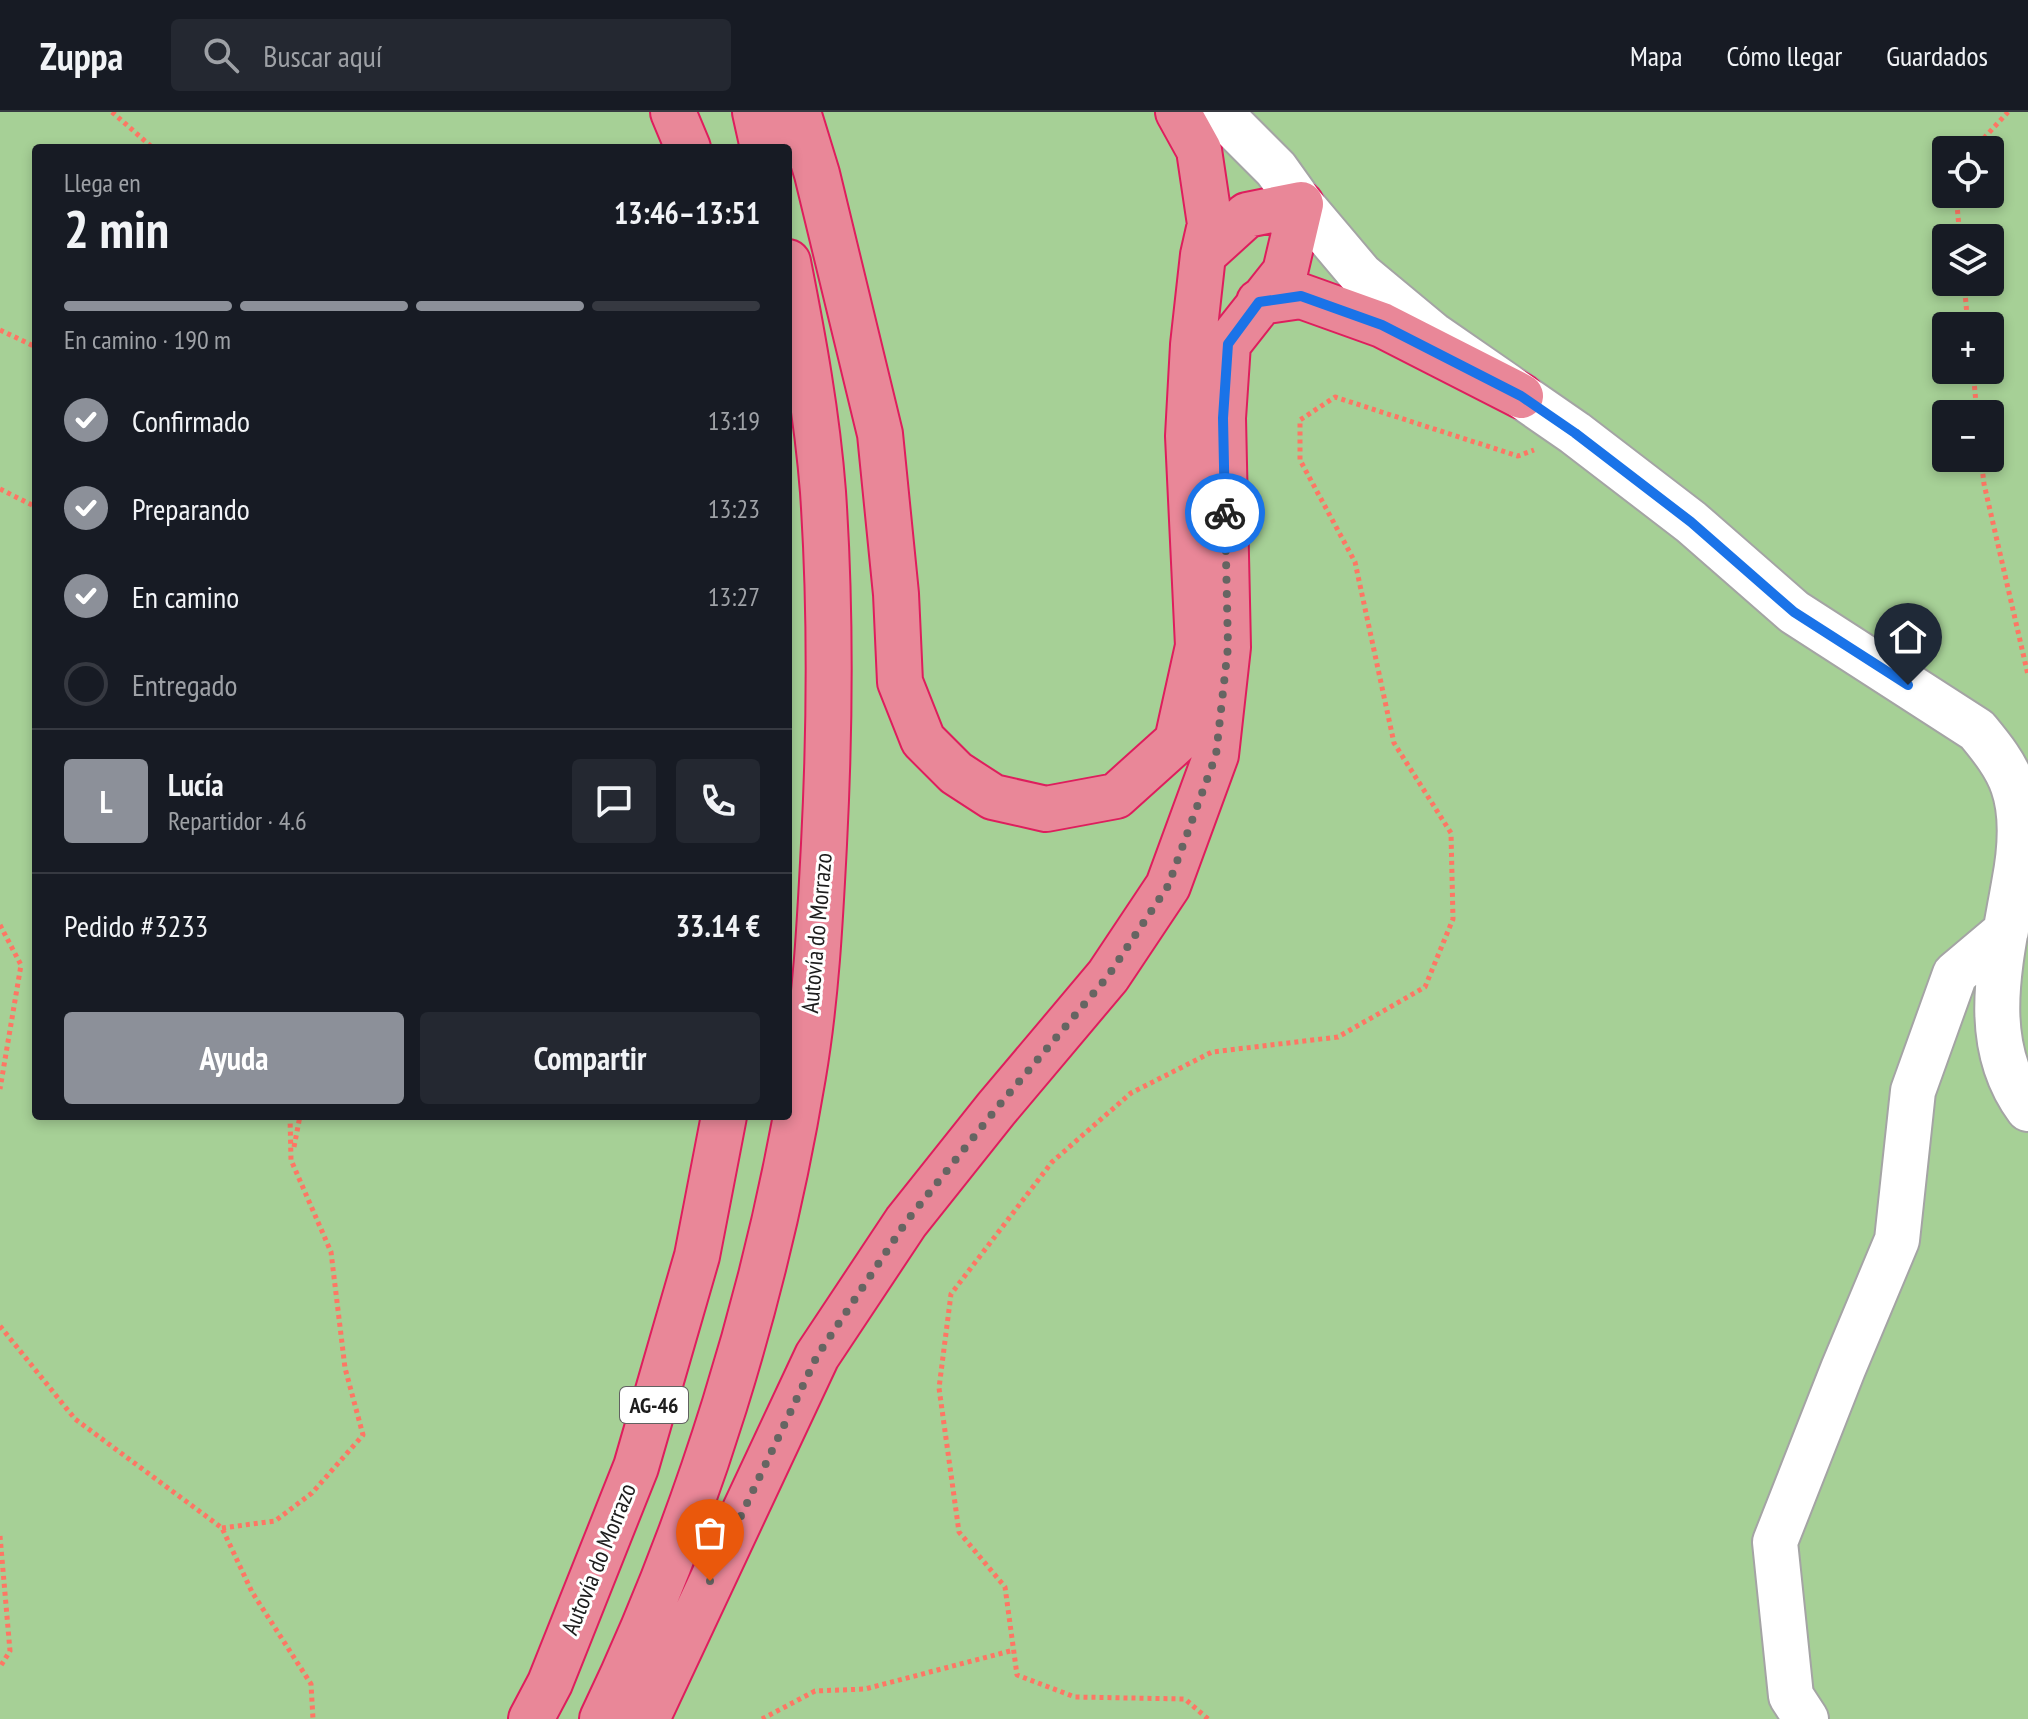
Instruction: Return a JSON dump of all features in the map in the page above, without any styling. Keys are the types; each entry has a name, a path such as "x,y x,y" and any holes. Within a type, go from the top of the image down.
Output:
{"highway":[{"path":"673,112 689,144"},
{"path":"683,112 690,144"},
{"path":"755,112 762,144"},
{"path":"798,112 817,174 880,434 896,594 900,682 923,740 956,773 993,797 1046,809 1116,796 1177,741 1198,646 1188,436 1193,345 1203,255 1210,224 1199,150 1178,112"},
{"path":"647,1719 817,1356 906,1222 1108,976 1168,886 1216,755 1228,647 1223,418 1228,344 1285,272 1301,204 1247,215 1203,255"},
{"name":"Autovía do Morrazo","path":"602,1719 670,1560 721,1417 776,1214 803,1075 818,956 830,650 823,489 807,360 792,283"},
{"path":"1259,302 1301,296 1382,325 1521,396"},
{"name":"Autovía do Morrazo","path":"531,1719 550,1683 636,1467 697,1256 723,1120"}],"street":[{"path":"1219,112 1276,169 1361,275 1432,334 1575,433 1691,522 1794,612 1977,730 1996,753 2014,787 2020,823 2019,859 1998,982 1997,1025 2003,1061 2014,1090 2028,1109"},
{"path":"1806,1719 1791,1696 1775,1542 1897,1240 1913,1091 1955,974 2006,931"}],"path":[{"path":"112,112 148,144"},
{"path":"1986,136 2008,112"},
{"path":"0,330 32,345"},
{"path":"1208,1719 1185,1699 1075,1697 1017,1675 1005,1587 959,1532 939,1388 951,1294 1052,1162 1131,1093 1212,1052 1338,1037 1425,987 1453,919 1451,833 1394,743 1355,562 1300,460 1300,420 1335,397 1518,456 1575,433"},
{"path":"1983,472 2028,675"},
{"path":"0,489 32,505"},
{"path":"0,925 21,965 0,1089"},
{"path":"222,1528 275,1521 312,1493 363,1435 345,1368 331,1252 291,1160 290,1120"},
{"path":"291,1160 299,1120"},
{"path":"0,1326 75,1419 222,1528 252,1592 311,1684 313,1719"},
{"path":"0,1536 10,1651 0,1667"},
{"path":"762,1719 815,1691 865,1689 1014,1650"}],"green space":[{"path":"0,112 2028,112 2028,1719 0,1719"}],"way so far":[{"path":"710,1581 817,1356 906,1222 1108,976 1168,886 1216,755 1228,647 1225,513"}],"route":[{"path":"1225,513 1223,418 1228,344 1259,302 1301,296 1382,325 1521,396 1575,433 1691,522 1794,612 1908,685"}]}
